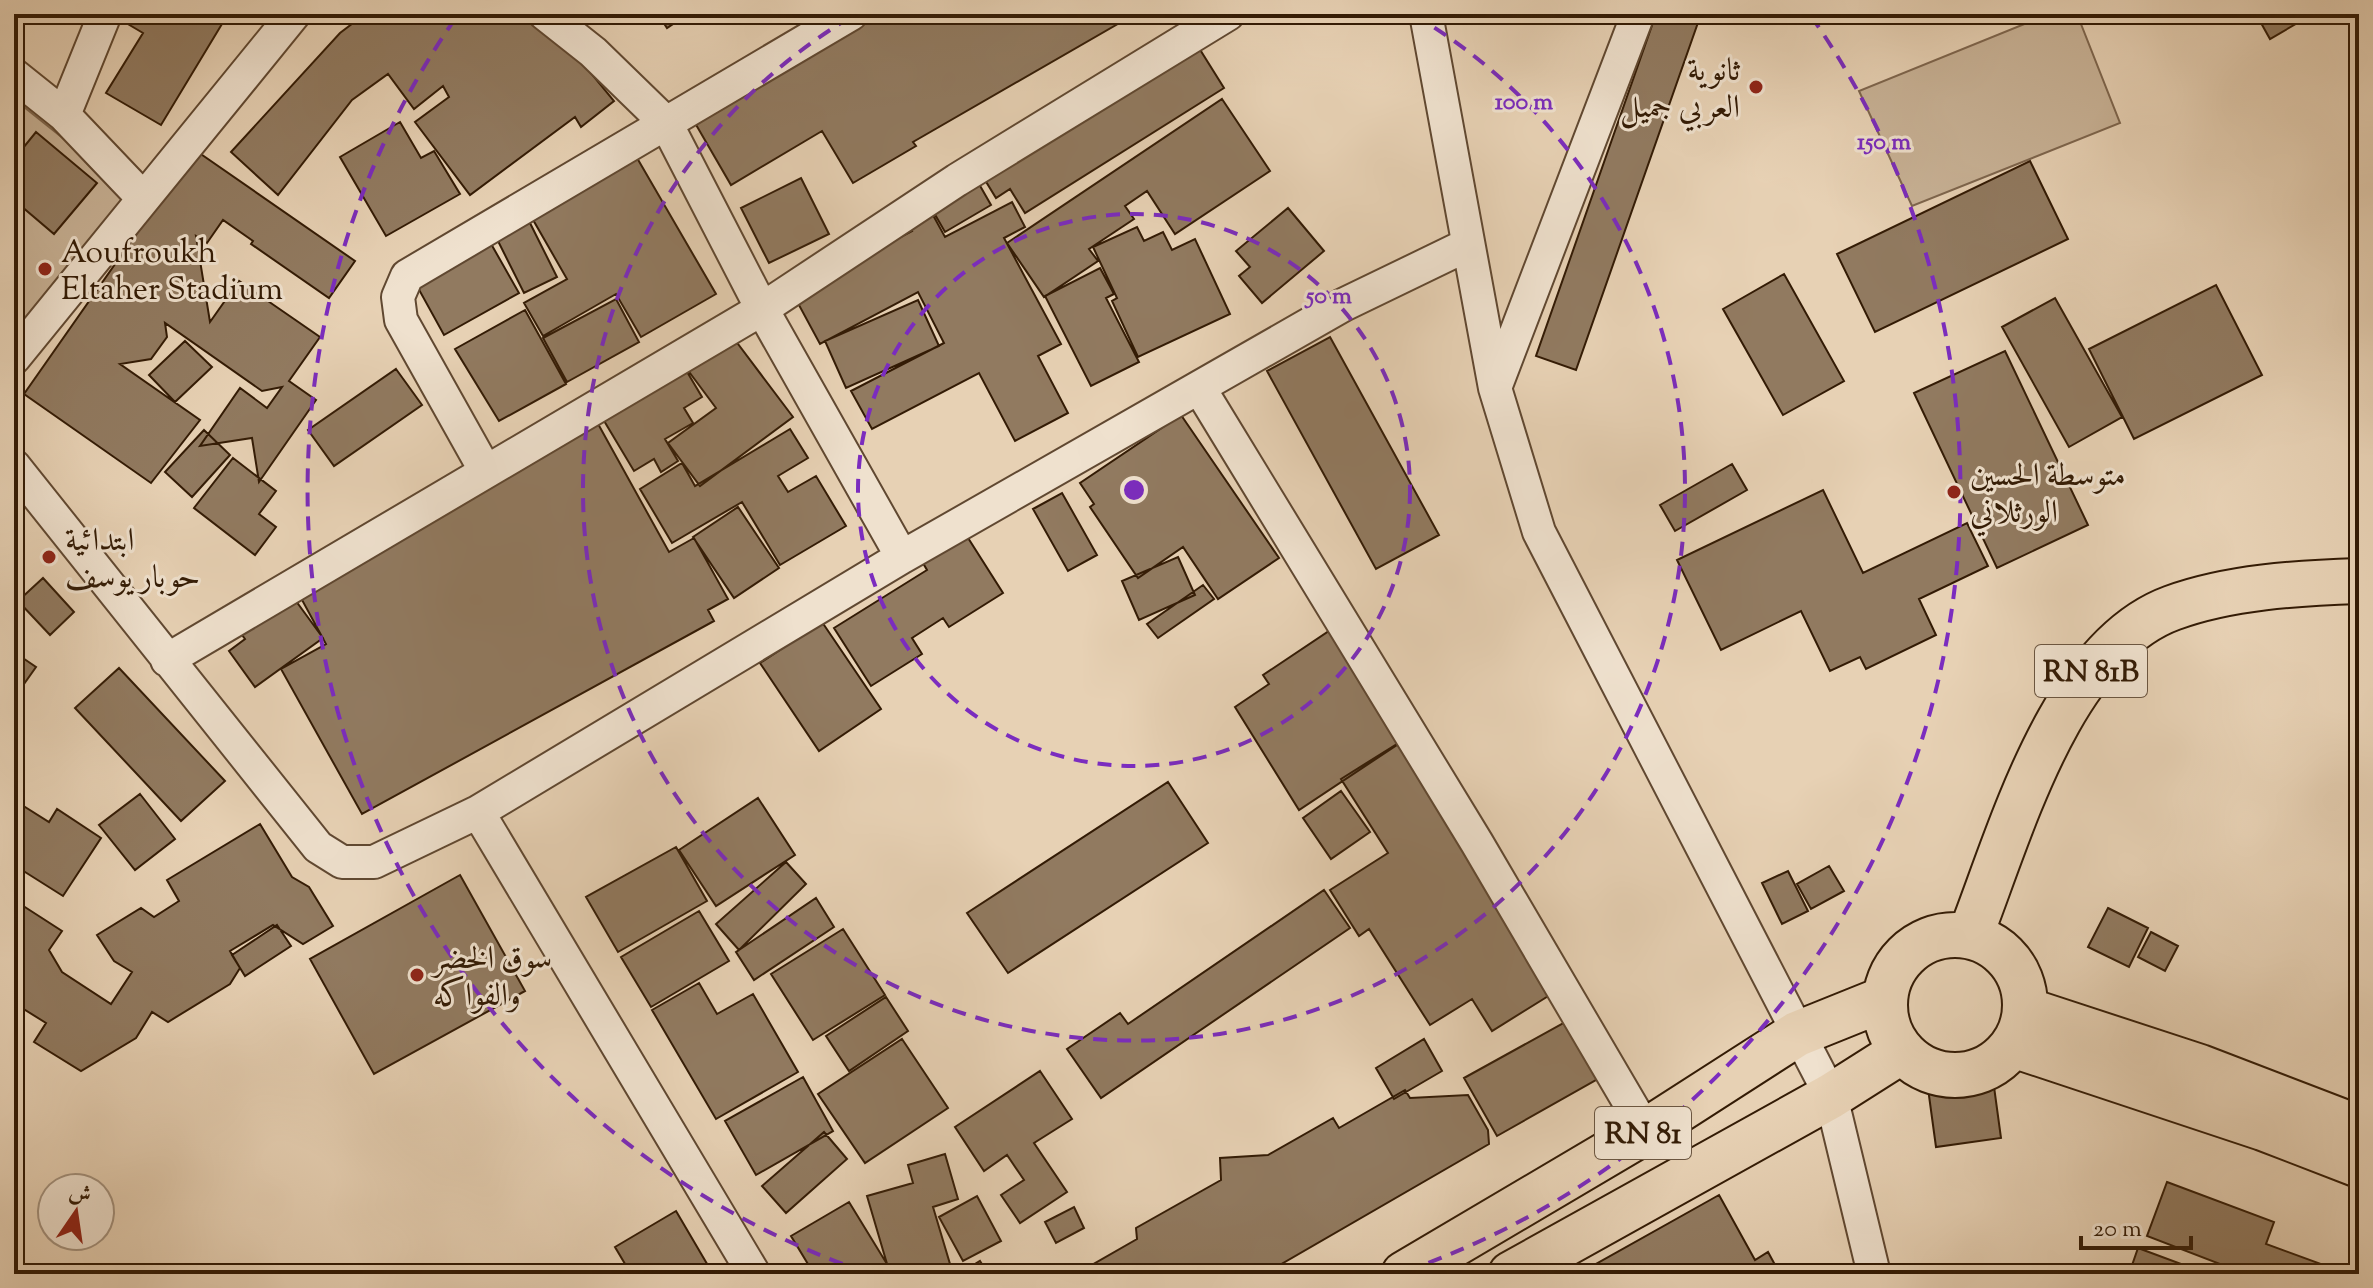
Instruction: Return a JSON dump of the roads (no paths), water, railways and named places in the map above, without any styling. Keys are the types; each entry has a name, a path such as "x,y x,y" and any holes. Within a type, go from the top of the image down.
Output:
{"main road":[{"name":"RN 81B","path":"1970,936 2058,721 2079,683 2135,629 2171,608 2233,592 2359,581"},
{"path":"1946,935 1970,936 1993,946 2011,963 2023,985 2019,1027 1995,1063 1972,1074 1946,1075 1922,1067 1902,1051 1888,1027 1884,999 1891,976 1914,949 1946,935"},
{"name":"RN 81","path":"1404,1274 1646,1131 1797,1034 1884,999"},
{"path":"2019,1027 2200,1067 2359,1128"},
{"path":"2019,1027 2359,1165"},
{"path":"1511,1274 1831,1096 1902,1051"}],"street":[{"path":"64,115 105,14"},
{"path":"14,358 294,14"},
{"path":"545,14 593,52 666,123 762,309 902,557"},
{"path":"485,470 401,320 398,297 407,276 851,14"},
{"path":"167,660 762,309 957,180 1228,14"},
{"path":"1426,14 1495,388 1539,532 1831,1096 1874,1274"},
{"path":"1495,388 1638,14"},
{"path":"14,75 64,115 143,198"},
{"path":"14,466 318,847 342,862 374,862 478,812 902,557 1343,305 1467,245"},
{"path":"1200,389 1477,843 1646,1131"},
{"path":"478,812 754,1274"}],"place":[{"name":"ثانوية العربي جميل","path":"1756,87"},
{"name":"Aoufroukh Eltaher Stadium","path":"45,269"},
{"name":"متوسطة الحسين الورثلاني","path":"1954,492"},
{"name":"ابتدائية حوبار يوسف","path":"49,557"},
{"name":"سوق الخضر والفواكه","path":"417,975"}]}
